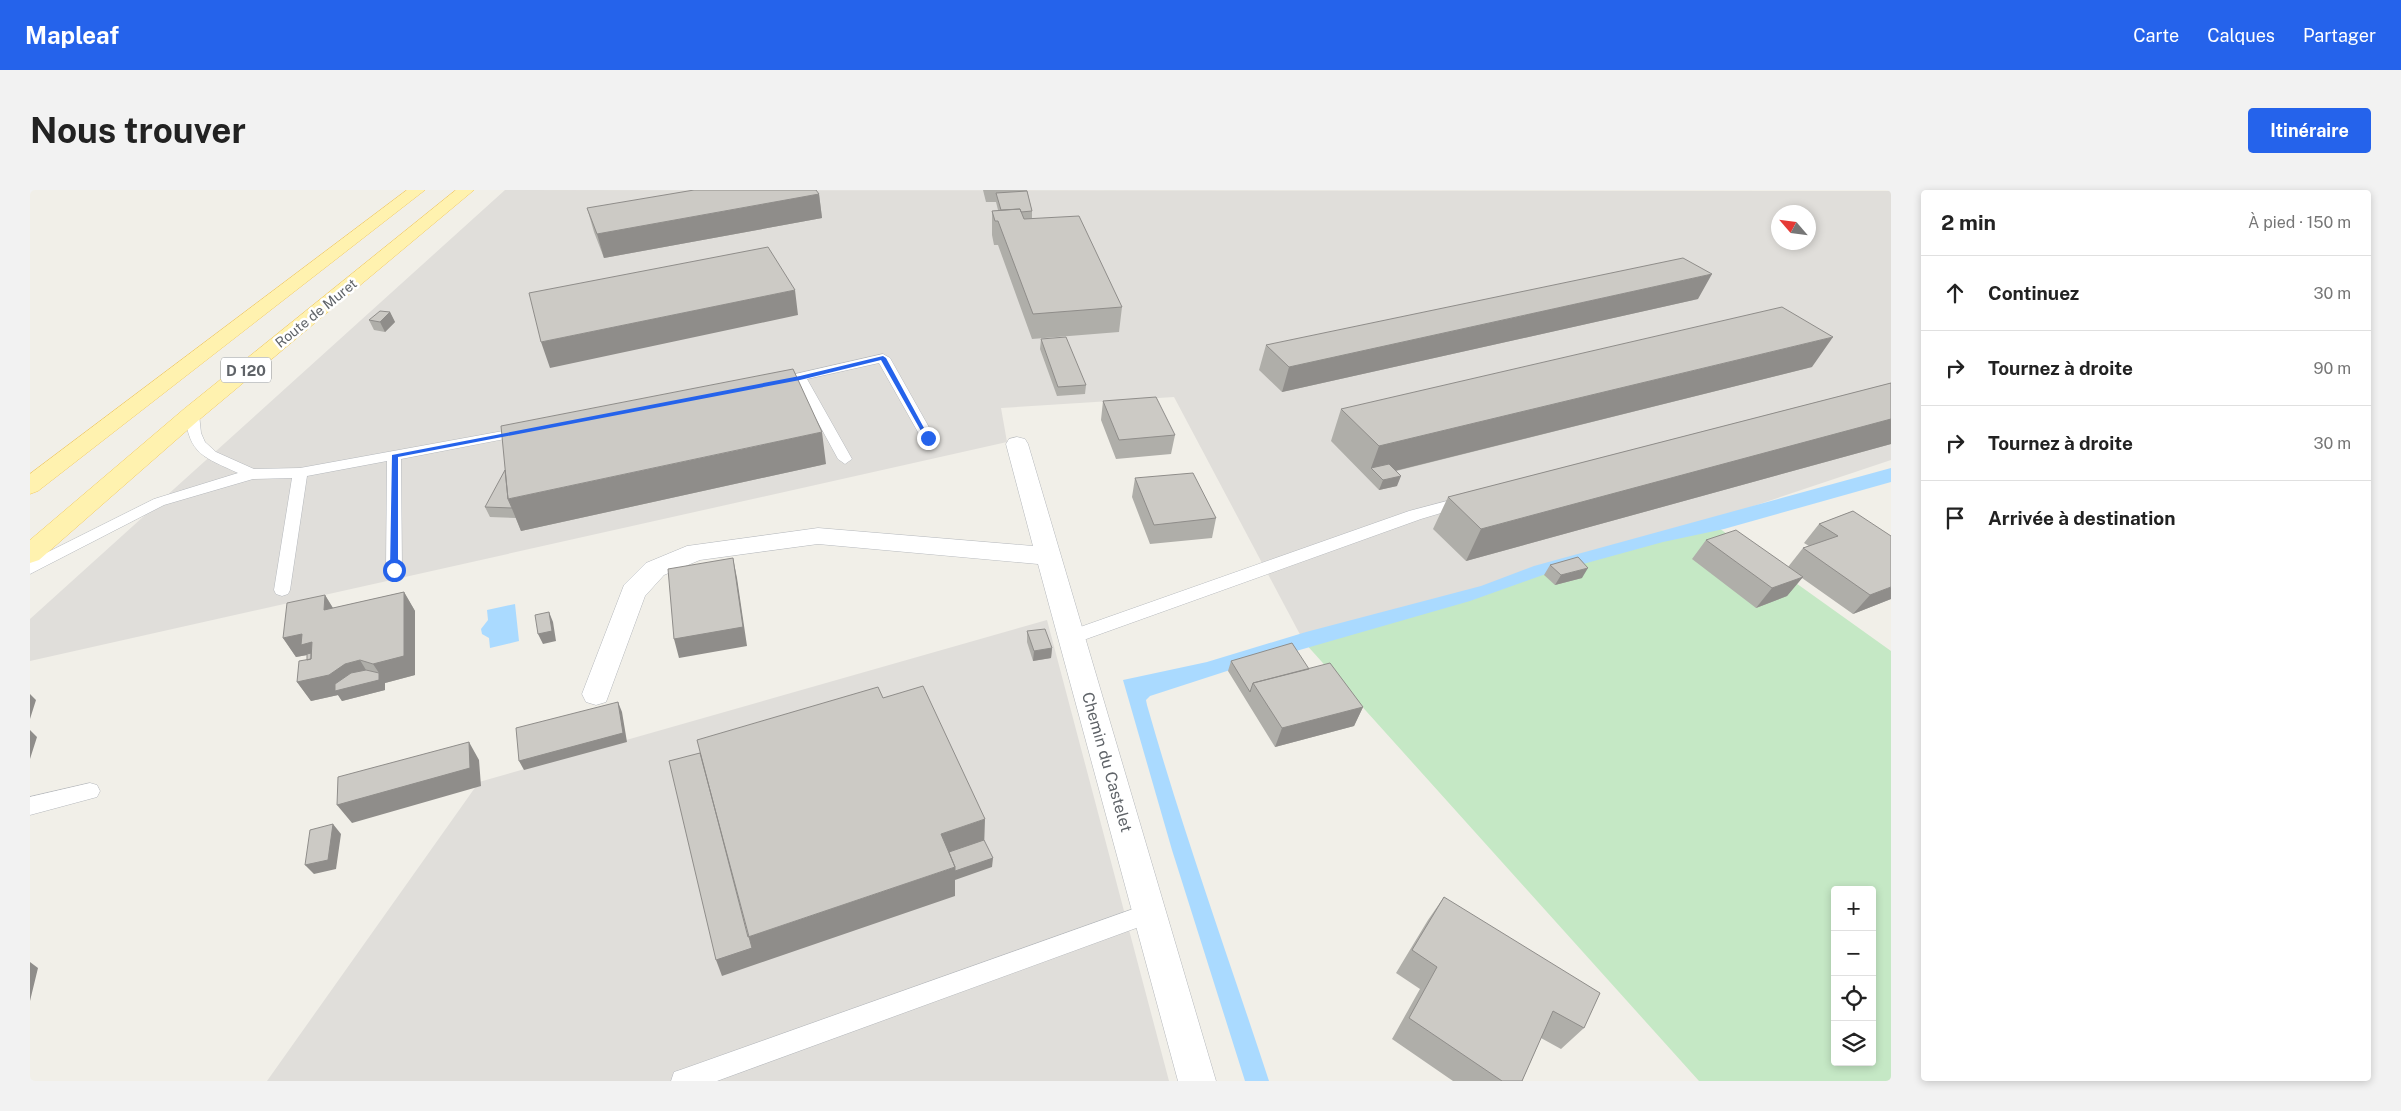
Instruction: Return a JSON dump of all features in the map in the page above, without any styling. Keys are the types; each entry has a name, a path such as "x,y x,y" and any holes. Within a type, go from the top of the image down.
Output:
{"main road":[{"name":"D 120","path":"30,486 184,366 417,190"},
{"name":"Route de Muret","path":"30,554 192,414 466,190"}],"street":[{"name":"Chemin du Castelet","path":"1017,444 1197,1081"},
{"path":"596,694 633,592 655,569 696,552 818,536 1049,556"}],"lane":[{"path":"761,385 800,378 883,358 928,438"},
{"path":"800,378 845,459"},
{"path":"192,414 194,433 198,444 211,455 252,474"},
{"path":"30,568 160,502 252,474 300,473 539,428"},
{"path":"394,456 394,570"},
{"path":"282,590 300,473"},
{"path":"1072,637 1415,515 1481,497"},
{"path":"30,806 90,791"},
{"path":"683,1081 1150,913"}],"shaded area":[{"path":"505,190 1891,191 1891,460 1709,521 1304,642 1174,397 1001,408 1007,442 30,661 30,619"},
{"path":"1047,620 1169,1081 267,1081 479,782"}],"green space":[{"path":"1709,521 1891,651 1891,1081 1699,1081 1304,642"}],"water":[{"path":"1891,468 1891,482 1724,529 1663,542 1543,575 1470,601 1227,671 1150,696 1146,700 1147,705 1175,800 1269,1081 1245,1081 1172,850 1123,680 1207,662 1306,632 1481,586 1534,566"},
{"path":"515,604 519,641 490,648 489,638 482,634 481,629 488,620 487,610"}],"building":[{"path":"694,190 816,190 819,194 597,234 587,208"},
{"path":"1027,191 1032,211 1021,212 1020,209 1001,210 996,193"},
{"path":"1020,209 1024,219 1079,216 1122,307 1033,314 998,221 995,221 992,211"},
{"path":"768,247 795,290 541,342 529,293"},
{"path":"1683,258 1712,274 1289,367 1266,345"},
{"path":"1782,307 1833,337 1379,446 1341,409"},
{"path":"380,311 390,312 380,322 369,320"},
{"path":"1066,337 1086,385 1058,387 1041,339"},
{"path":"793,369 822,432 508,499 501,426"},
{"path":"1891,383 1891,419 1481,529 1448,497"},
{"path":"1156,397 1175,435 1119,440 1103,401"},
{"path":"1389,464 1401,476 1383,480 1371,468"},
{"path":"505,470 508,499 512,508 485,507"},
{"path":"1193,473 1216,518 1154,525 1135,478"},
{"path":"1853,511 1891,536 1891,587 1870,595 1803,548 1838,536 1819,524"},
{"path":"1736,530 1803,577 1772,588 1706,540"},
{"path":"1578,557 1588,568 1561,575 1550,565"},
{"path":"733,558 743,627 674,639 668,569"},
{"path":"404,592 404,656 373,664 360,660 345,664 329,675 297,682 299,661 311,659 312,642 301,645 302,634 283,638 287,603 325,595 324,610"},
{"path":"549,612 552,631 538,634 535,615"},
{"path":"1045,629 1052,648 1034,651 1027,631"},
{"path":"1292,643 1309,669 1253,683 1250,692 1231,661"},
{"path":"311,653 311,659 307,660 307,654"},
{"path":"1330,663 1363,707 1282,728 1253,683"},
{"path":"366,670 379,673 379,680 335,691 335,684 351,673"},
{"path":"923,686 985,819 941,834 955,867 748,937 697,740 878,687 883,698"},
{"path":"618,702 623,733 519,761 516,728"},
{"path":"469,742 470,768 337,805 338,777"},
{"path":"700,753 752,948 716,960 669,761"},
{"path":"333,824 328,860 305,865 310,830"},
{"path":"984,840 993,858 955,871 949,852"},
{"path":"1444,897 1600,993 1584,1028 1553,1011 1522,1081 1502,1081 1409,1018 1437,967 1412,950"}],"route":[{"path":"394,570 394,456 800,378 883,358 928,438"}]}
